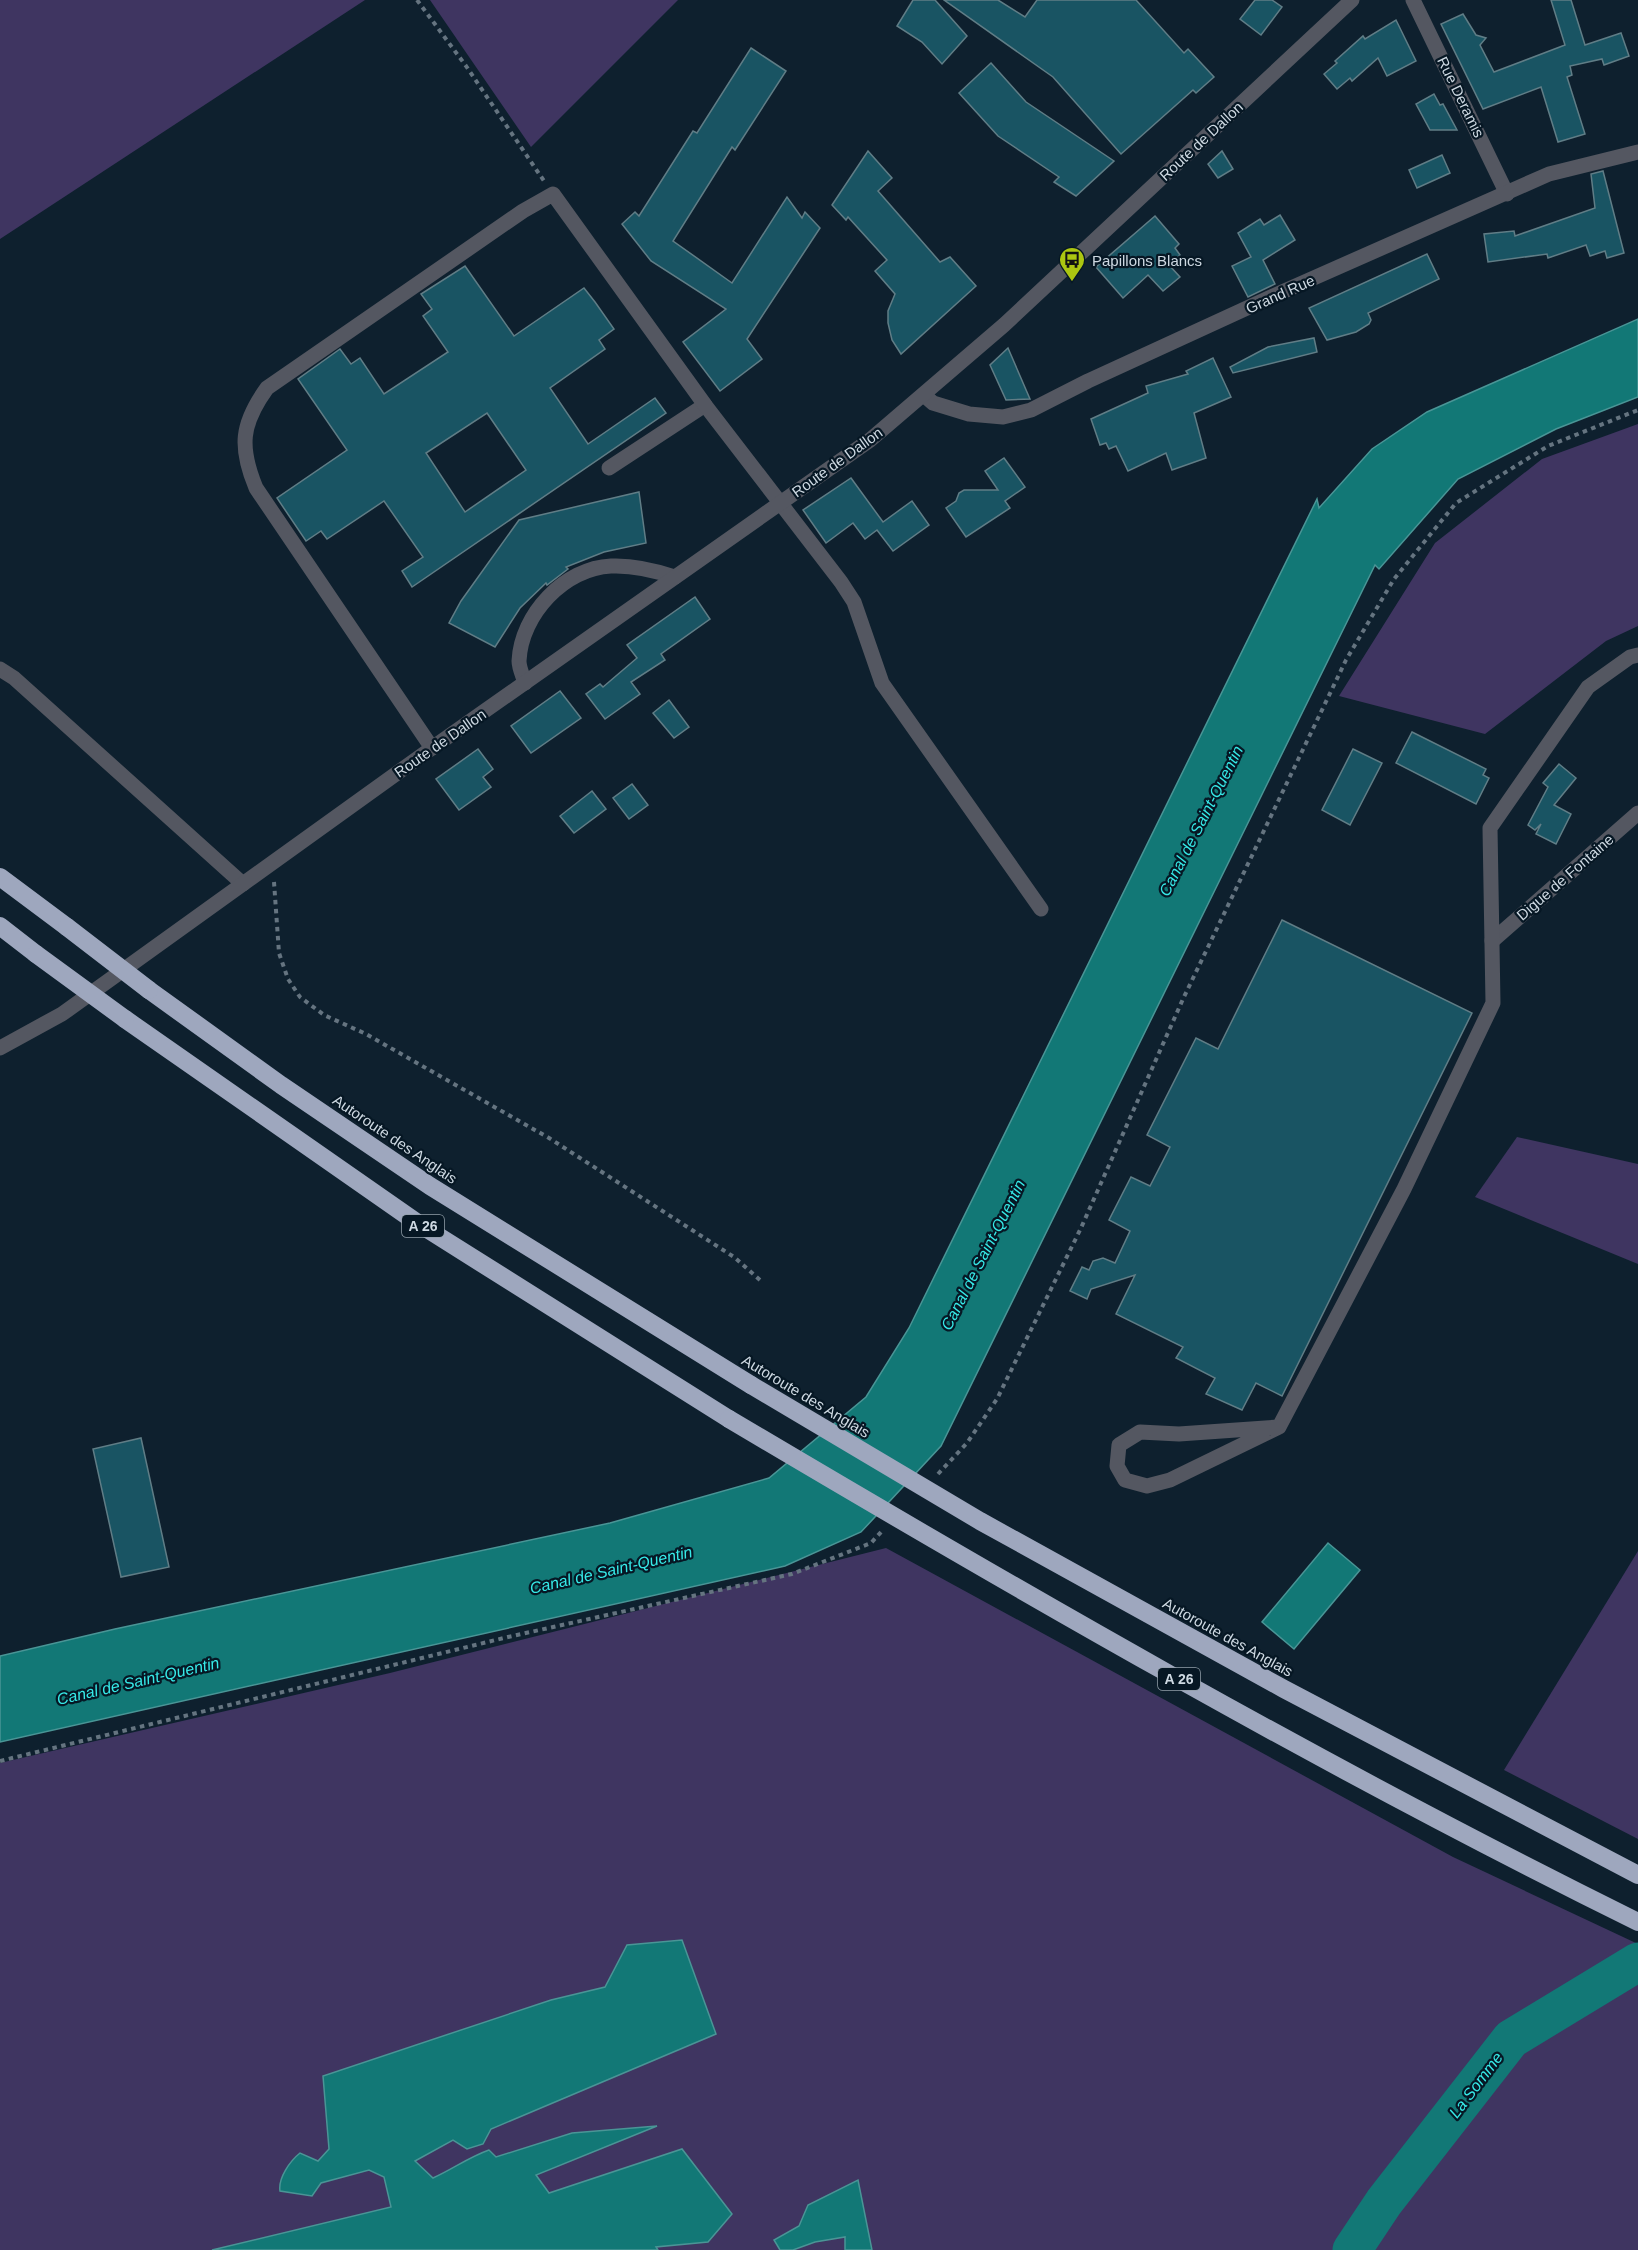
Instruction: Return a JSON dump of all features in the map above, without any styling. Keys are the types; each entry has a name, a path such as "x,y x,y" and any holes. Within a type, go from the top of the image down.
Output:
{"highway":[{"name":"Autoroute des Anglais","path":"0,877 149,990 281,1085 430,1186 751,1385 990,1527 1305,1700 1638,1875"},
{"name":"A 26","path":"0,926 125,1019 416,1222 729,1419 956,1554 1267,1728 1638,1922"}],"street":[{"name":"Route de Dallon","path":"0,1048 62,1014 432,748 870,440 925,396 1052,282 1352,0"},
{"name":"Rue Deramis","path":"1413,0 1507,194"},
{"name":"Grand Rue","path":"925,396 933,403 969,414 1004,417 1031,410 1088,381 1282,292 1550,174 1638,152"},
{"path":"432,748 256,488 243,447 246,428 254,406 267,388 523,210 553,194 705,405 822,555 854,602 882,683 1041,909"},
{"path":"609,468 705,405"},
{"path":"525,683 519,662 523,641 536,614 554,590 582,572 611,566 647,568 675,577"},
{"path":"1279,1427 1179,1434 1140,1432 1119,1445 1118,1466 1125,1480 1147,1486 1170,1480 1279,1427 1404,1189 1492,1003 1490,828 1588,687 1630,657 1638,655"},
{"path":"0,669 14,678 243,884"},
{"name":"Digue de Fontaine","path":"1492,941 1638,813"}],"path":[{"path":"417,0 466,66 553,194"},
{"path":"935,1476 967,1443 997,1399 1081,1228 1183,999 1346,660 1394,579 1456,503 1548,446 1638,410"},
{"path":"274,863 279,953 288,979 300,997 324,1015 366,1034 549,1138 734,1257 760,1280"},
{"path":"0,1761 508,1637 792,1574 871,1543 887,1526"}],"shaded area":[{"path":"0,0 365,0 0,239"},
{"path":"430,0 678,0 531,147"},
{"path":"1638,424 1638,626 1606,641 1485,734 1339,696 1435,543 1542,459"},
{"path":"1517,1137 1638,1164 1638,1264 1475,1197"},
{"path":"886,1548 1453,1857 1638,1944 1638,2250 0,2250 0,1763 390,1673"},
{"path":"1638,1551 1638,1839 1504,1770"}],"water":[{"name":"Canal de Saint-Quentin","path":"1638,319 1638,397 1556,429 1458,479 1379,569 1375,565 941,1446 861,1532 785,1566 0,1742 0,1656 115,1629 610,1523 769,1478 866,1397 909,1328 1317,499 1319,508 1372,449 1427,412"},
{"path":"1328,1543 1360,1570 1294,1649 1262,1622"},
{"path":"682,1940 716,2034 491,2129 483,2144 467,2149 453,2140 415,2161 433,2178 489,2150 496,2157 572,2133 657,2126 536,2175 549,2193 682,2149 732,2214 708,2242 656,2247 658,2250 212,2250 391,2207 384,2177 369,2170 321,2183 312,2196 280,2191 286,2170 300,2153 318,2161 329,2149 323,2076 551,2000 605,1987 627,1945"},
{"path":"858,2180 872,2250 845,2250 845,2237 815,2242 793,2250 780,2250 774,2240 799,2226 808,2205"}],"building":[{"path":"913,0 935,0 967,36 942,64 922,42 897,26"},
{"path":"944,0 998,0 1025,17 1037,0 1136,0 1184,53 1188,49 1214,77 1196,93 1193,90 1121,154 1053,77"},
{"path":"1255,0 1272,0 1282,7 1261,35 1240,19"},
{"path":"1551,0 1571,0 1585,45 1621,33 1629,56 1604,65 1602,59 1570,66 1572,75 1567,77 1585,134 1558,142 1541,87 1483,109 1441,24 1463,14 1476,35 1486,38 1480,45 1494,72 1565,45"},
{"path":"1396,20 1416,61 1387,76 1378,58 1352,81 1350,78 1337,89 1324,74 1337,63 1335,61 1363,36 1365,39"},
{"path":"751,48 786,71 735,150 732,147 673,241 732,283 787,197 802,218 805,212 820,228 747,339 762,359 720,391 683,342 726,309 651,261 622,224 635,212 639,216 693,131 697,133"},
{"path":"991,63 1026,102 1114,161 1076,196 1054,182 1059,177 998,136 959,93"},
{"path":"1434,94 1440,105 1443,104 1457,130 1430,130 1416,104"},
{"path":"868,151 892,178 878,191 940,262 950,257 976,286 901,354 892,340 888,323 888,311 895,294 875,271 887,260 848,217 846,220 832,205"},
{"path":"1222,151 1233,169 1218,178 1208,164"},
{"path":"1442,155 1450,173 1417,188 1409,170"},
{"path":"1603,171 1624,253 1607,258 1605,251 1590,256 1586,245 1548,258 1547,254 1488,262 1484,234 1514,231 1515,236 1595,208 1591,174"},
{"path":"1280,215 1295,240 1263,260 1275,284 1248,297 1232,266 1251,257 1238,233 1260,219 1264,225"},
{"path":"1155,216 1179,244 1175,248 1180,255 1169,265 1180,277 1163,291 1148,275 1123,298 1096,267"},
{"path":"1427,254 1439,279 1368,313 1371,320 1369,324 1356,332 1327,340 1309,308"},
{"path":"465,266 514,336 584,288 614,329 599,340 605,349 550,388 588,444 655,398 666,413 412,587 402,571 423,557 384,501 327,539 321,531 306,541 277,498 347,450 298,379 340,349 351,364 360,358 384,394 448,352 423,316 432,309 421,294","holes":["487,413 526,470 465,512 426,453"]},
{"path":"1314,338 1317,352 1233,373 1230,367 1268,347"},
{"path":"1008,348 1030,399 1006,400 990,365"},
{"path":"1213,358 1231,397 1194,413 1206,458 1172,470 1166,453 1128,471 1116,446 1109,449 1106,443 1100,445 1091,419 1148,393 1146,386 1188,374 1186,371"},
{"path":"1004,458 1025,487 1005,501 1010,508 966,537 946,508 956,501 959,493 964,490 998,490 985,471"},
{"path":"851,478 883,522 912,501 929,525 893,551 877,530 865,539 853,523 826,543 803,510"},
{"path":"639,492 646,543 604,552 566,567 568,569 547,585 546,583 520,608 495,647 449,623 461,601 519,520"},
{"path":"695,597 710,619 661,654 665,660 631,682 640,694 605,719 586,694 600,684 603,687 637,658 627,645"},
{"path":"560,691 581,718 531,753 511,726"},
{"path":"669,700 689,727 674,738 653,713"},
{"path":"1412,732 1486,769 1483,775 1489,778 1476,804 1396,763"},
{"path":"478,749 493,769 483,777 491,787 459,810 436,779"},
{"path":"1353,749 1382,763 1350,825 1322,810"},
{"path":"1559,764 1576,778 1554,805 1571,814 1556,844 1536,834 1541,824 1535,830 1528,825 1548,787 1543,783"},
{"path":"632,784 648,805 629,819 613,798"},
{"path":"592,791 606,809 574,833 560,816"},
{"path":"1282,920 1472,1013 1282,1396 1256,1383 1242,1410 1206,1394 1215,1378 1176,1358 1183,1347 1116,1314 1135,1275 1091,1289 1087,1299 1070,1291 1082,1267 1089,1270 1093,1261 1103,1258 1115,1263 1130,1231 1109,1220 1131,1177 1150,1186 1170,1147 1147,1135 1196,1038 1218,1049"},
{"path":"141,1438 169,1567 121,1577 93,1449"}],"waterway":[{"name":"La Somme","path":"1352,2250 1384,2202 1511,2039 1638,1962"}],"place":[{"name":"Papillons Blancs","path":"1072,283"}]}
